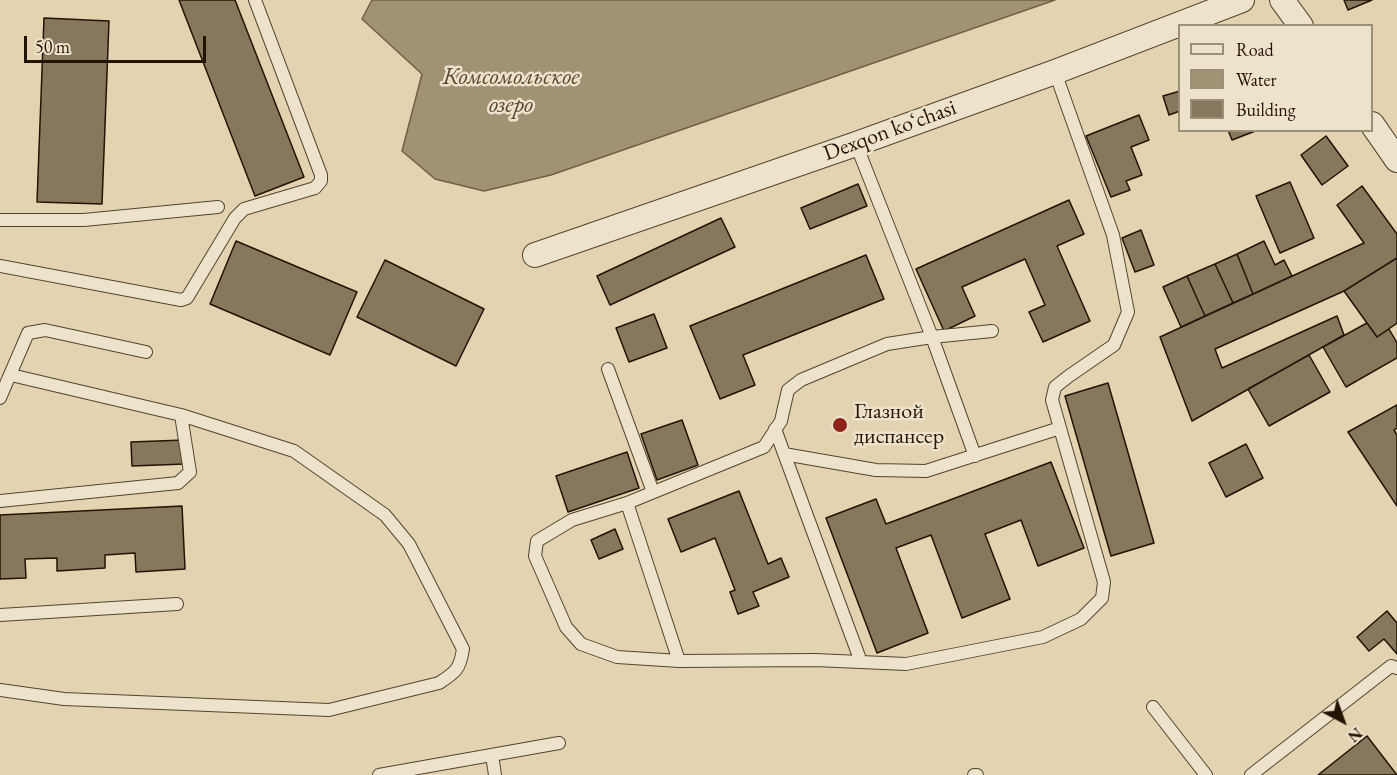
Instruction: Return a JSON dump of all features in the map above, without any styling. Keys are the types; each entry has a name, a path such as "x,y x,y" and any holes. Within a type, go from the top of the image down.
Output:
{"street":[{"name":"Dexqon koʻchasi","path":"1180,24 1242,0"},
{"path":"1282,0 1299,24"},
{"name":"Dexqon koʻchasi","path":"535,255 856,144 1178,25"},
{"path":"1373,127 1397,160"}],"lane":[{"path":"0,266 181,300 187,298 236,218 244,209 315,188 321,181 321,175 255,0"},
{"path":"992,331 932,336 887,344 801,380 788,390 781,422 764,447 627,503 573,520 537,542 535,556 566,627 581,644 617,657 679,661 906,664 1043,637 1081,619 1102,598 1104,582 1052,400 1055,387 1114,345 1128,312 1113,235 1055,72"},
{"path":"856,144 932,336 975,456"},
{"path":"0,220 84,220 218,207"},
{"path":"0,398 28,333 45,330 146,352"},
{"path":"608,369 653,492"},
{"path":"0,690 64,699 329,710 439,682 454,674 460,665 463,649 409,544 385,515 294,451 182,415 10,375"},
{"path":"0,501 178,483 190,472 182,415"},
{"path":"784,454 876,470 926,471 1060,428"},
{"path":"775,429 861,662"},
{"path":"627,503 679,661"},
{"path":"0,615 177,604"},
{"path":"1251,775 1390,666 1397,668"},
{"path":"1153,707 1206,775"},
{"path":"379,775 559,742"},
{"path":"492,755 495,775"}],"water":[{"name":"Комсомольское озеро","path":"372,0 1055,0 551,175 484,191 435,179 402,151 422,74 362,19"}],"building":[{"path":"179,0 235,0 304,177 255,196"},
{"path":"1344,0 1372,0 1348,10"},
{"path":"44,18 109,21 102,204 37,202"},
{"path":"1178,92 1178,112 1169,115 1163,96"},
{"path":"1139,115 1149,140 1131,147 1142,175 1126,181 1130,190 1111,197 1086,136"},
{"path":"1229,132 1253,132 1232,140"},
{"path":"1326,136 1348,166 1322,185 1301,155"},
{"path":"1290,182 1314,238 1280,253 1256,196"},
{"path":"858,184 867,206 810,229 801,208"},
{"path":"1362,186 1397,234 1397,258 1344,291 1215,349 1222,368 1337,316 1344,335 1192,421 1160,337 1364,243 1337,205"},
{"path":"1069,200 1084,234 1057,246 1090,321 1043,342 1029,312 1045,305 1025,259 962,287 975,316 944,331 916,269"},
{"path":"721,218 735,247 610,305 597,276"},
{"path":"1141,230 1154,265 1135,272 1122,238"},
{"path":"236,241 357,292 330,355 210,304"},
{"path":"1264,241 1275,265 1284,260 1292,276 1253,294 1237,254"},
{"path":"1237,254 1253,294 1233,303 1215,264"},
{"path":"866,255 884,299 743,355 755,385 720,399 690,326"},
{"path":"1397,258 1397,323 1377,337 1344,291"},
{"path":"385,260 484,309 456,366 357,317"},
{"path":"1215,264 1233,303 1205,316 1187,276"},
{"path":"1187,276 1205,316 1181,327 1163,287"},
{"path":"654,314 667,348 629,362 616,328"},
{"path":"1367,323 1377,337 1389,329 1397,343 1397,358 1346,387 1323,347"},
{"path":"1309,355 1330,392 1269,426 1248,389"},
{"path":"1108,383 1154,543 1111,556 1065,396"},
{"path":"1397,405 1397,428 1394,430 1397,435 1397,506 1348,432"},
{"path":"682,420 698,465 657,480 641,434"},
{"path":"184,440 185,464 132,466 131,442"},
{"path":"1246,444 1263,478 1226,497 1209,463"},
{"path":"627,452 639,488 568,512 556,476"},
{"path":"1051,462 1084,548 1038,566 1021,520 985,534 1010,599 962,618 931,535 896,548 928,633 877,653 826,518 876,499 886,524"},
{"path":"739,491 768,564 781,558 789,577 753,592 759,606 738,614 730,592 735,590 715,538 681,552 668,519"},
{"path":"182,506 185,569 136,572 135,553 105,555 105,568 57,571 57,558 25,559 26,578 0,579 0,515"},
{"path":"615,529 623,549 599,559 591,540"},
{"path":"1387,611 1397,623 1397,654 1384,639 1369,651 1357,637"},
{"path":"1367,736 1397,775 1318,775"}],"place":[{"name":"Глазной диспансер","path":"840,425"}]}
